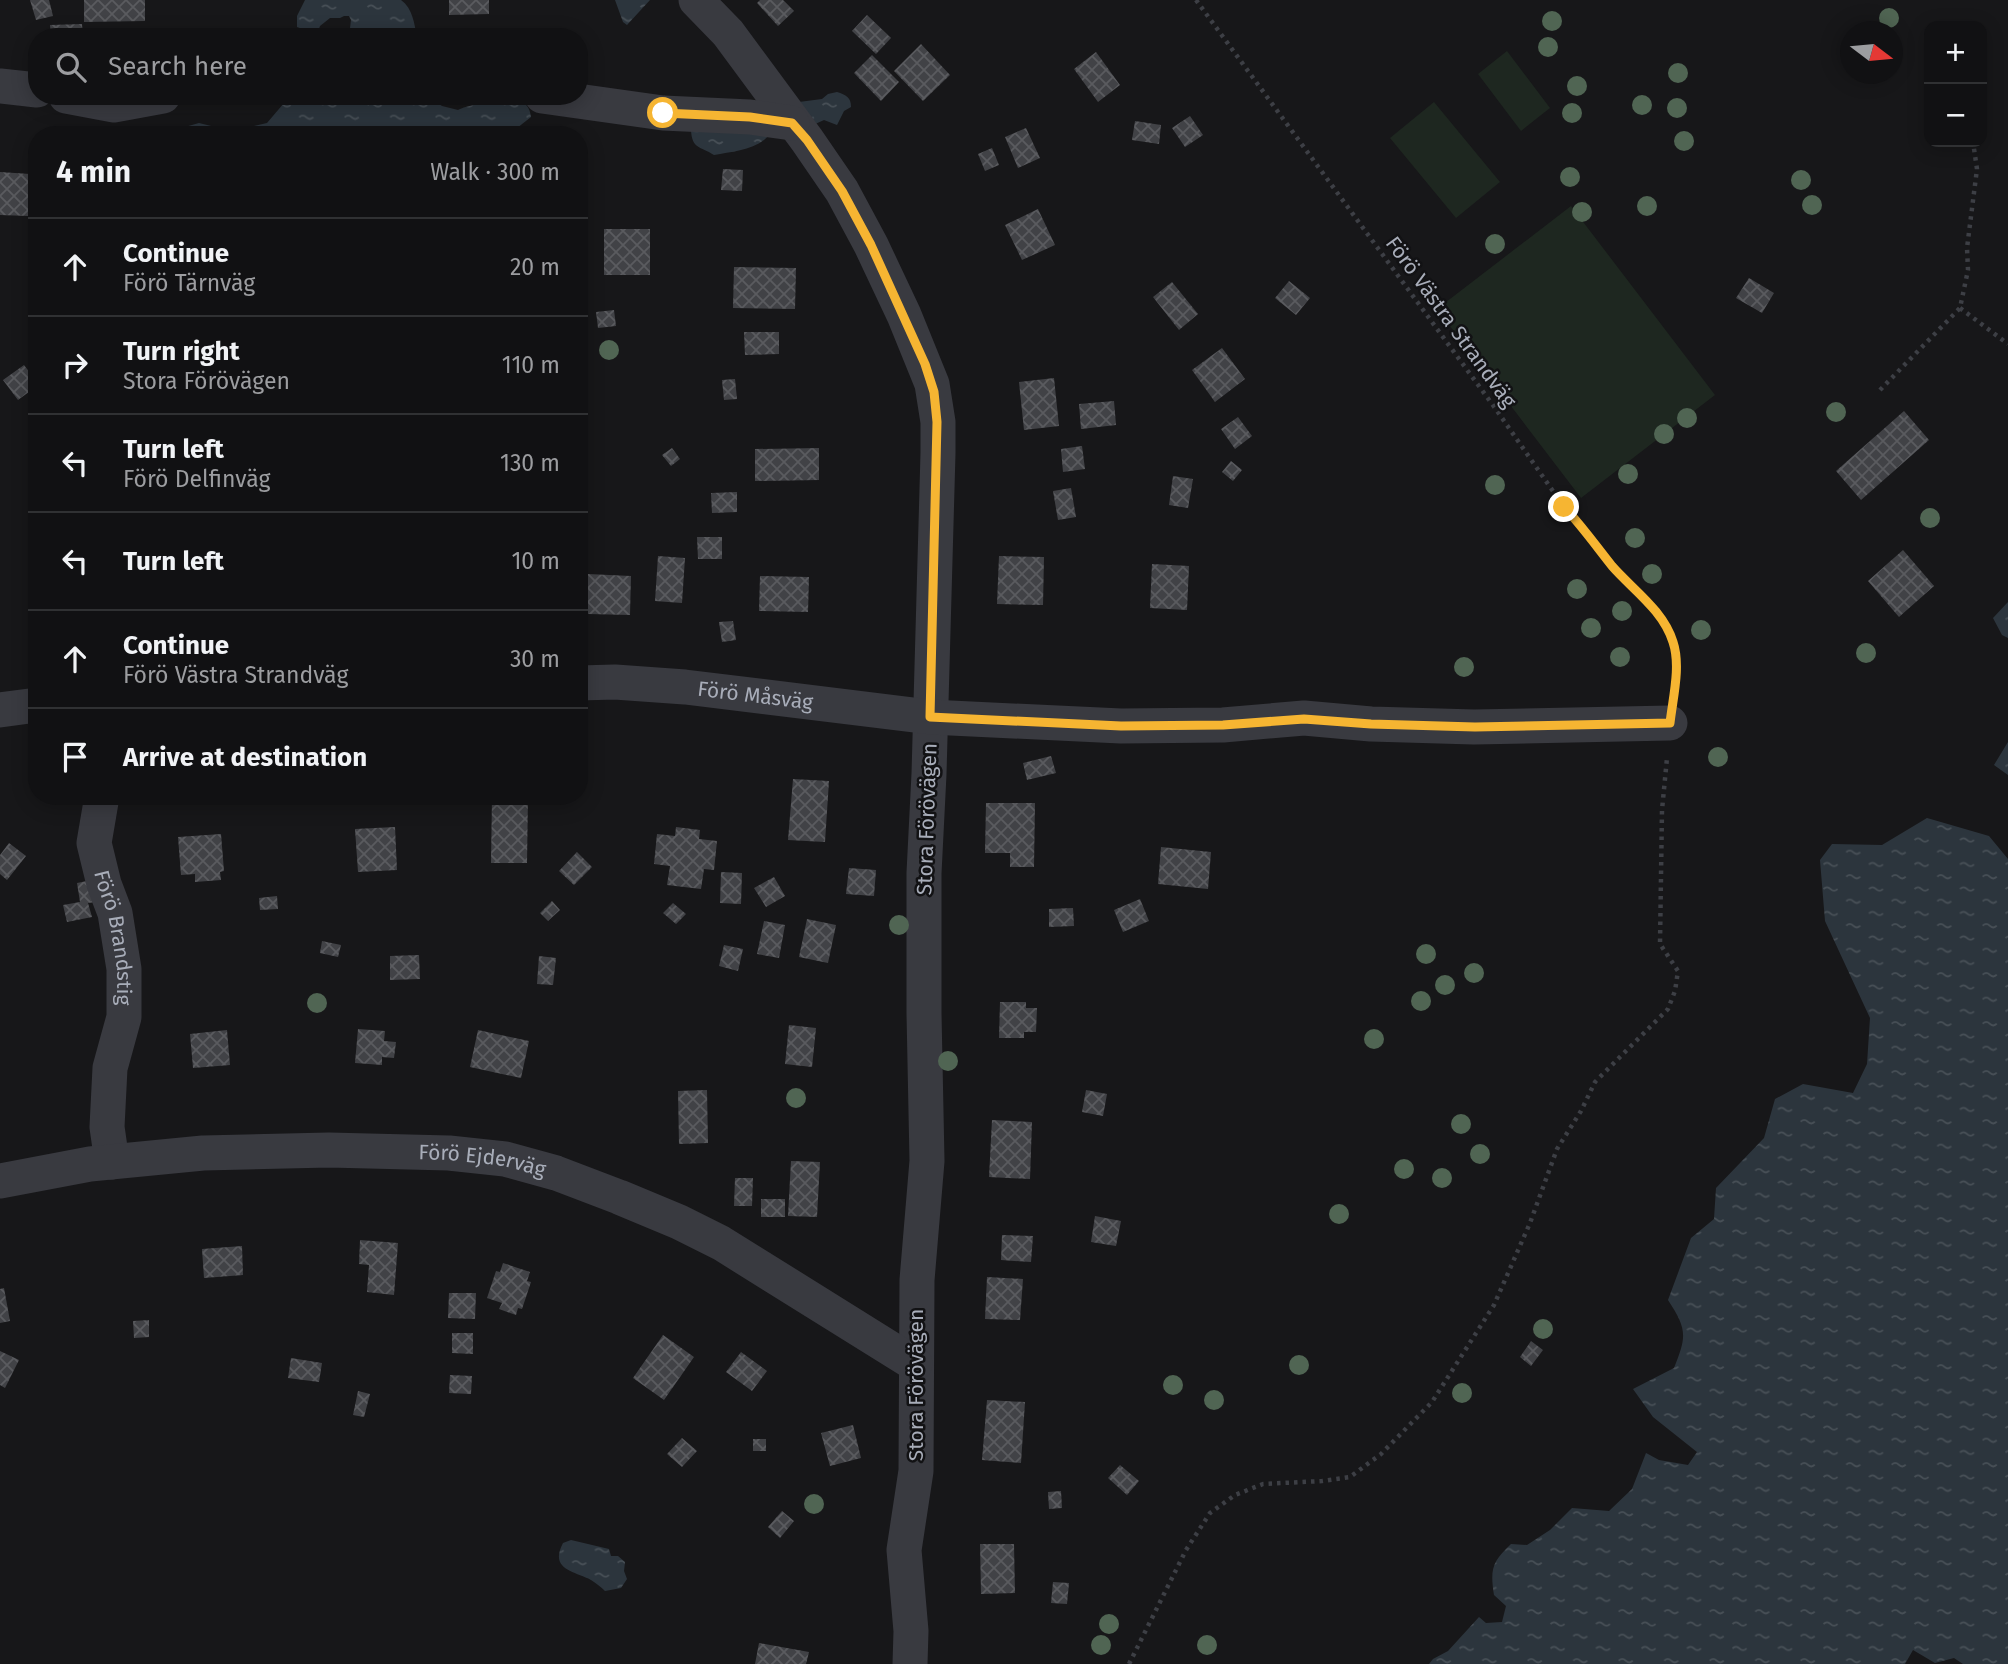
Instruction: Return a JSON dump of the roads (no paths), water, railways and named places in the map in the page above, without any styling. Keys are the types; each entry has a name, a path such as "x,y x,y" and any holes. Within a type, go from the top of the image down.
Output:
{"street":[{"name":"Stora Förövägen","path":"696,0 727,33 842,191 904,315 934,392 938,453 924,873 928,1161 917,1280 916,1471 904,1549 911,1631 910,1664"},
{"path":"0,86 28,89"},
{"path":"588,102 663,113 750,117 792,123"},
{"name":"Förö Måsväg","path":"588,683 691,687 930,717 1121,726 1223,725 1304,719 1475,727 1670,723"},
{"path":"0,710 28,706"},
{"name":"Förö Brandstig","path":"100,805 94,843 104,884 115,913 124,969 124,1017 110,1068 107,1126 112,1162"},
{"name":"Förö Ejderväg","path":"0,1181 112,1162 203,1153 329,1150 449,1153 505,1159 619,1197 700,1232 799,1290 915,1364"}],"water":[{"path":"305,0 401,0 411,12 415,28 350,28 349,16 344,16 330,18 319,28 300,28 297,27 297,16"},
{"path":"615,0 650,0 627,25 623,22"},
{"path":"837,92 847,97 851,107 844,111 837,125 824,120 813,125 799,102 822,99"},
{"path":"282,105 440,105 458,110 476,105 526,105 531,117 520,126 254,126 267,123"},
{"path":"199,123 211,126 188,126"},
{"path":"691,130 771,132 753,146 714,155 695,144"},
{"path":"2008,602 2008,638 2002,635 1993,618"},
{"path":"2008,742 2008,775 1994,765"},
{"path":"1927,818 1989,836 2008,859 2008,1664 1963,1664 1954,1658 1935,1663 1913,1650 1905,1664 1429,1664 1448,1651 1479,1617 1486,1623 1502,1622 1506,1606 1494,1595 1492,1579 1496,1561 1511,1544 1527,1545 1550,1530 1572,1508 1609,1511 1632,1489 1646,1453 1659,1460 1688,1465 1697,1452 1653,1417 1633,1389 1674,1368 1683,1333 1679,1318 1668,1300 1691,1238 1714,1219 1716,1188 1764,1138 1775,1099 1803,1084 1853,1093 1867,1064 1870,1018 1825,921 1820,860 1832,844 1882,845"},
{"path":"571,1540 609,1549 611,1556 618,1556 625,1562 627,1579 621,1588 605,1591 591,1580 565,1568 559,1559 559,1552 563,1543"}]}
